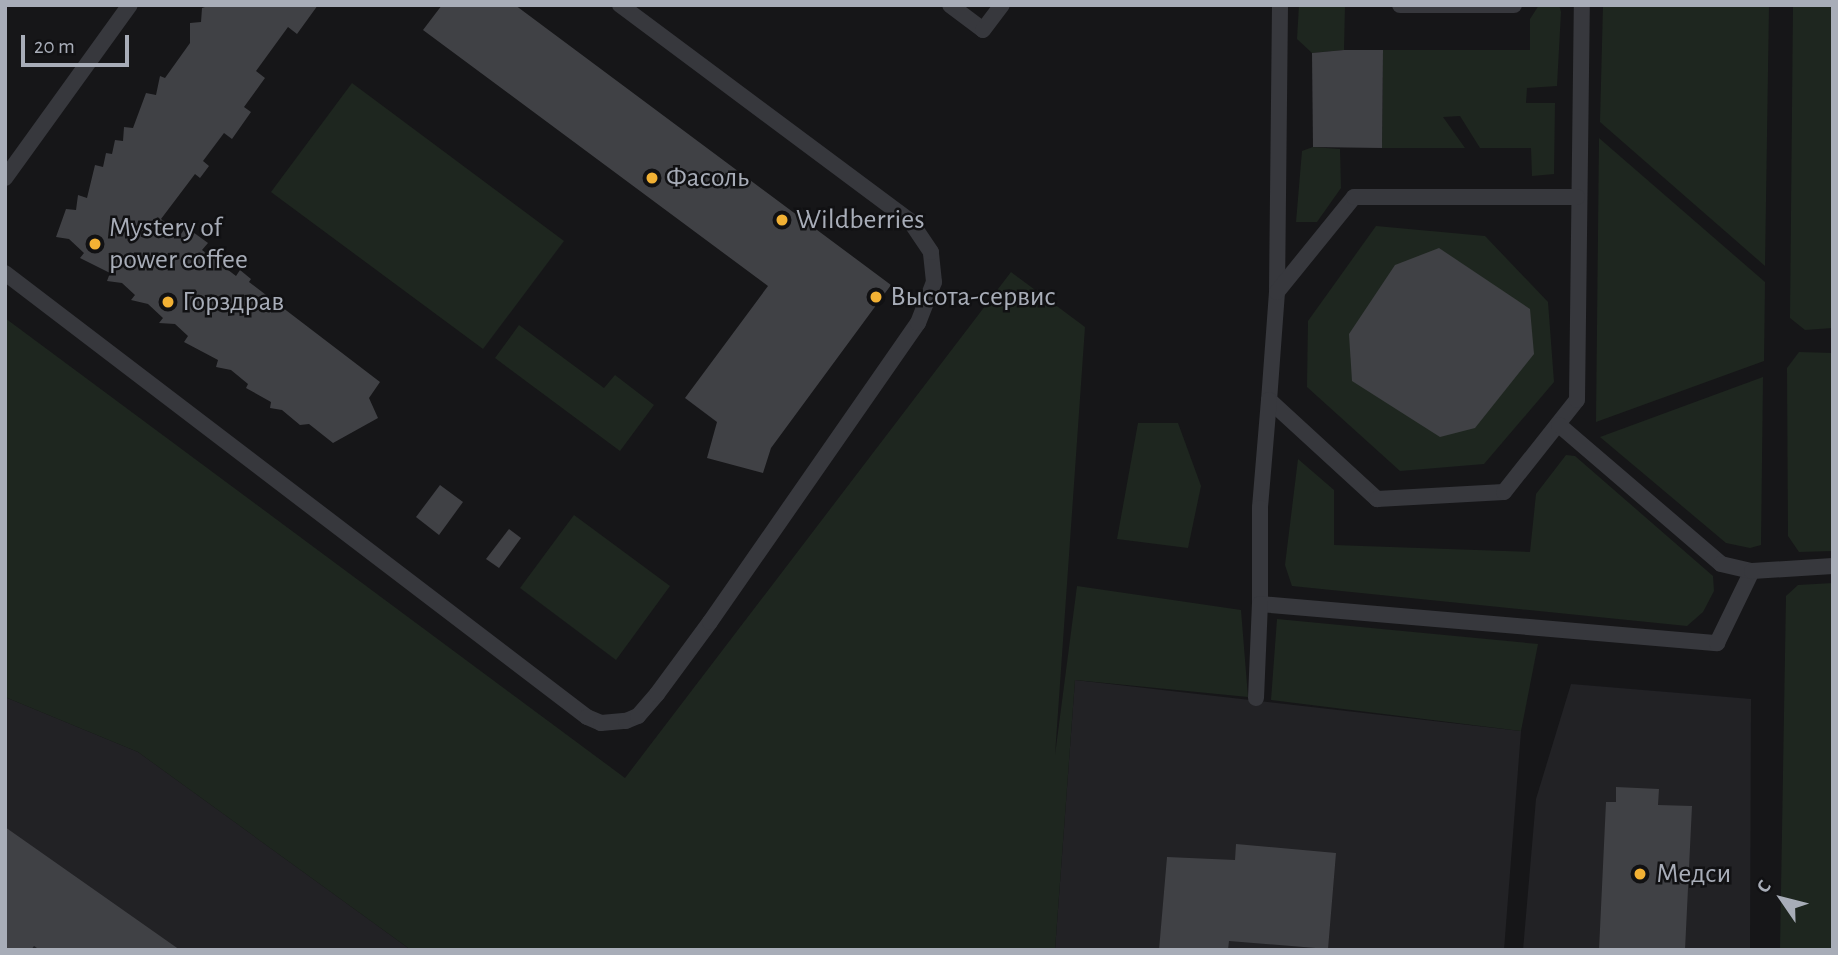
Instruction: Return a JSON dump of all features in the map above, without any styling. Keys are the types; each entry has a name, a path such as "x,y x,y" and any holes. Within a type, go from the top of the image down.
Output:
{"lane":[{"path":"5,178 130,5"},
{"path":"5,273 587,717 601,723 626,721 638,716 710,622 918,323 934,282 931,252 910,221 620,5"},
{"path":"950,5 983,30 1002,5"},
{"path":"1256,698 1261,508 1277,292 1280,5"},
{"path":"1401,5 1514,5"},
{"path":"1269,400 1377,499 1504,492 1559,425 1577,400 1577,197 1582,5"},
{"path":"1277,292 1354,197 1577,197"},
{"path":"1559,425 1721,564 1752,571 1833,566"},
{"path":"1260,604 1717,643 1752,571"}],"shaded area":[{"path":"1299,5 1345,5 1344,50 1312,53 1297,39"},
{"path":"1539,5 1559,5 1561,12 1557,86 1527,88 1526,103 1555,103 1554,174 1532,176 1531,148 1480,148 1460,116 1443,117 1465,148 1382,148 1383,50 1530,50 1530,19"},
{"path":"1603,5 1769,5 1765,266 1600,122"},
{"path":"1793,5 1833,5 1833,328 1805,330 1790,318"},
{"path":"352,83 564,241 483,349 271,192"},
{"path":"1599,138 1765,282 1764,361 1596,422"},
{"path":"1313,147 1340,149 1341,188 1317,222 1296,222 1302,151"},
{"path":"1376,226 1485,236 1548,302 1554,382 1484,464 1400,471 1307,387 1308,321"},
{"path":"1011,272 1085,327 1055,755 1077,586 1241,610 1248,697 1075,680 1055,950 411,950 138,752 5,697 5,318 625,778"},
{"path":"519,325 604,388 615,375 654,405 620,451 495,358"},
{"path":"1799,352 1833,353 1833,551 1799,552 1788,536 1787,368"},
{"path":"1763,377 1761,545 1750,548 1726,543 1600,437"},
{"path":"1138,423 1178,423 1201,486 1188,548 1117,539"},
{"path":"1566,455 1575,456 1713,576 1714,591 1703,612 1687,626 1292,586 1285,565 1298,459 1334,490 1334,545 1530,552 1536,494"},
{"path":"574,515 670,586 616,660 520,588"},
{"path":"1833,583 1833,950 1780,950 1786,596 1798,585"},
{"path":"1277,619 1538,644 1521,731 1271,700"},
{"path":"1075,680 1521,731 1504,950 1055,950"},
{"name":"Медси","path":"1571,684 1751,699 1750,950 1523,950 1536,799"},
{"path":"5,697 138,752 411,950 5,950"}],"building":[{"path":"211,5 318,5 297,34 288,27 256,71 265,78 244,107 251,112 232,139 224,133 203,161 209,166 200,178 195,174 161,219 181,234 186,227 208,243 202,250 236,276 240,270 251,279 249,282 380,382 369,398 378,418 333,443 309,424 300,425 282,410 270,408 271,402 246,388 248,384 231,370 216,367 218,360 184,342 188,336 175,324 159,323 163,318 148,304 131,300 135,295 122,283 107,281 110,273 80,258 84,253 69,239 56,237 66,209 76,210 78,195 87,198 95,165 103,167 106,153 112,154 115,140 123,141 124,127 133,128 146,93 156,95 160,76 165,78 190,43 190,23 201,22 202,8"},
{"path":"442,5 515,5 891,285 771,448 763,473 707,458 717,422 685,398 768,286 423,30"},
{"path":"1383,50 1382,148 1313,147 1312,53"},
{"path":"1439,248 1530,309 1534,354 1475,428 1440,437 1352,381 1349,334 1395,265"},
{"path":"440,485 463,502 439,535 416,517"},
{"path":"509,529 521,538 499,568 486,559"},
{"path":"1616,787 1659,789 1658,805 1692,806 1685,950 1599,950 1606,802 1616,802"},
{"path":"5,827 180,950 40,950 34,946 31,950 5,950"},
{"path":"1236,844 1336,853 1328,949 1229,941 1228,950 1159,950 1167,857 1235,860"}],"place":[{"name":"Фасоль","path":"652,178"},
{"name":"Wildberries","path":"782,220"},
{"name":"Mystery of power coffee","path":"95,244"},
{"name":"Высота-сервис","path":"876,297"},
{"name":"Горздрав","path":"168,302"},
{"name":"Медси","path":"1640,874"}]}
